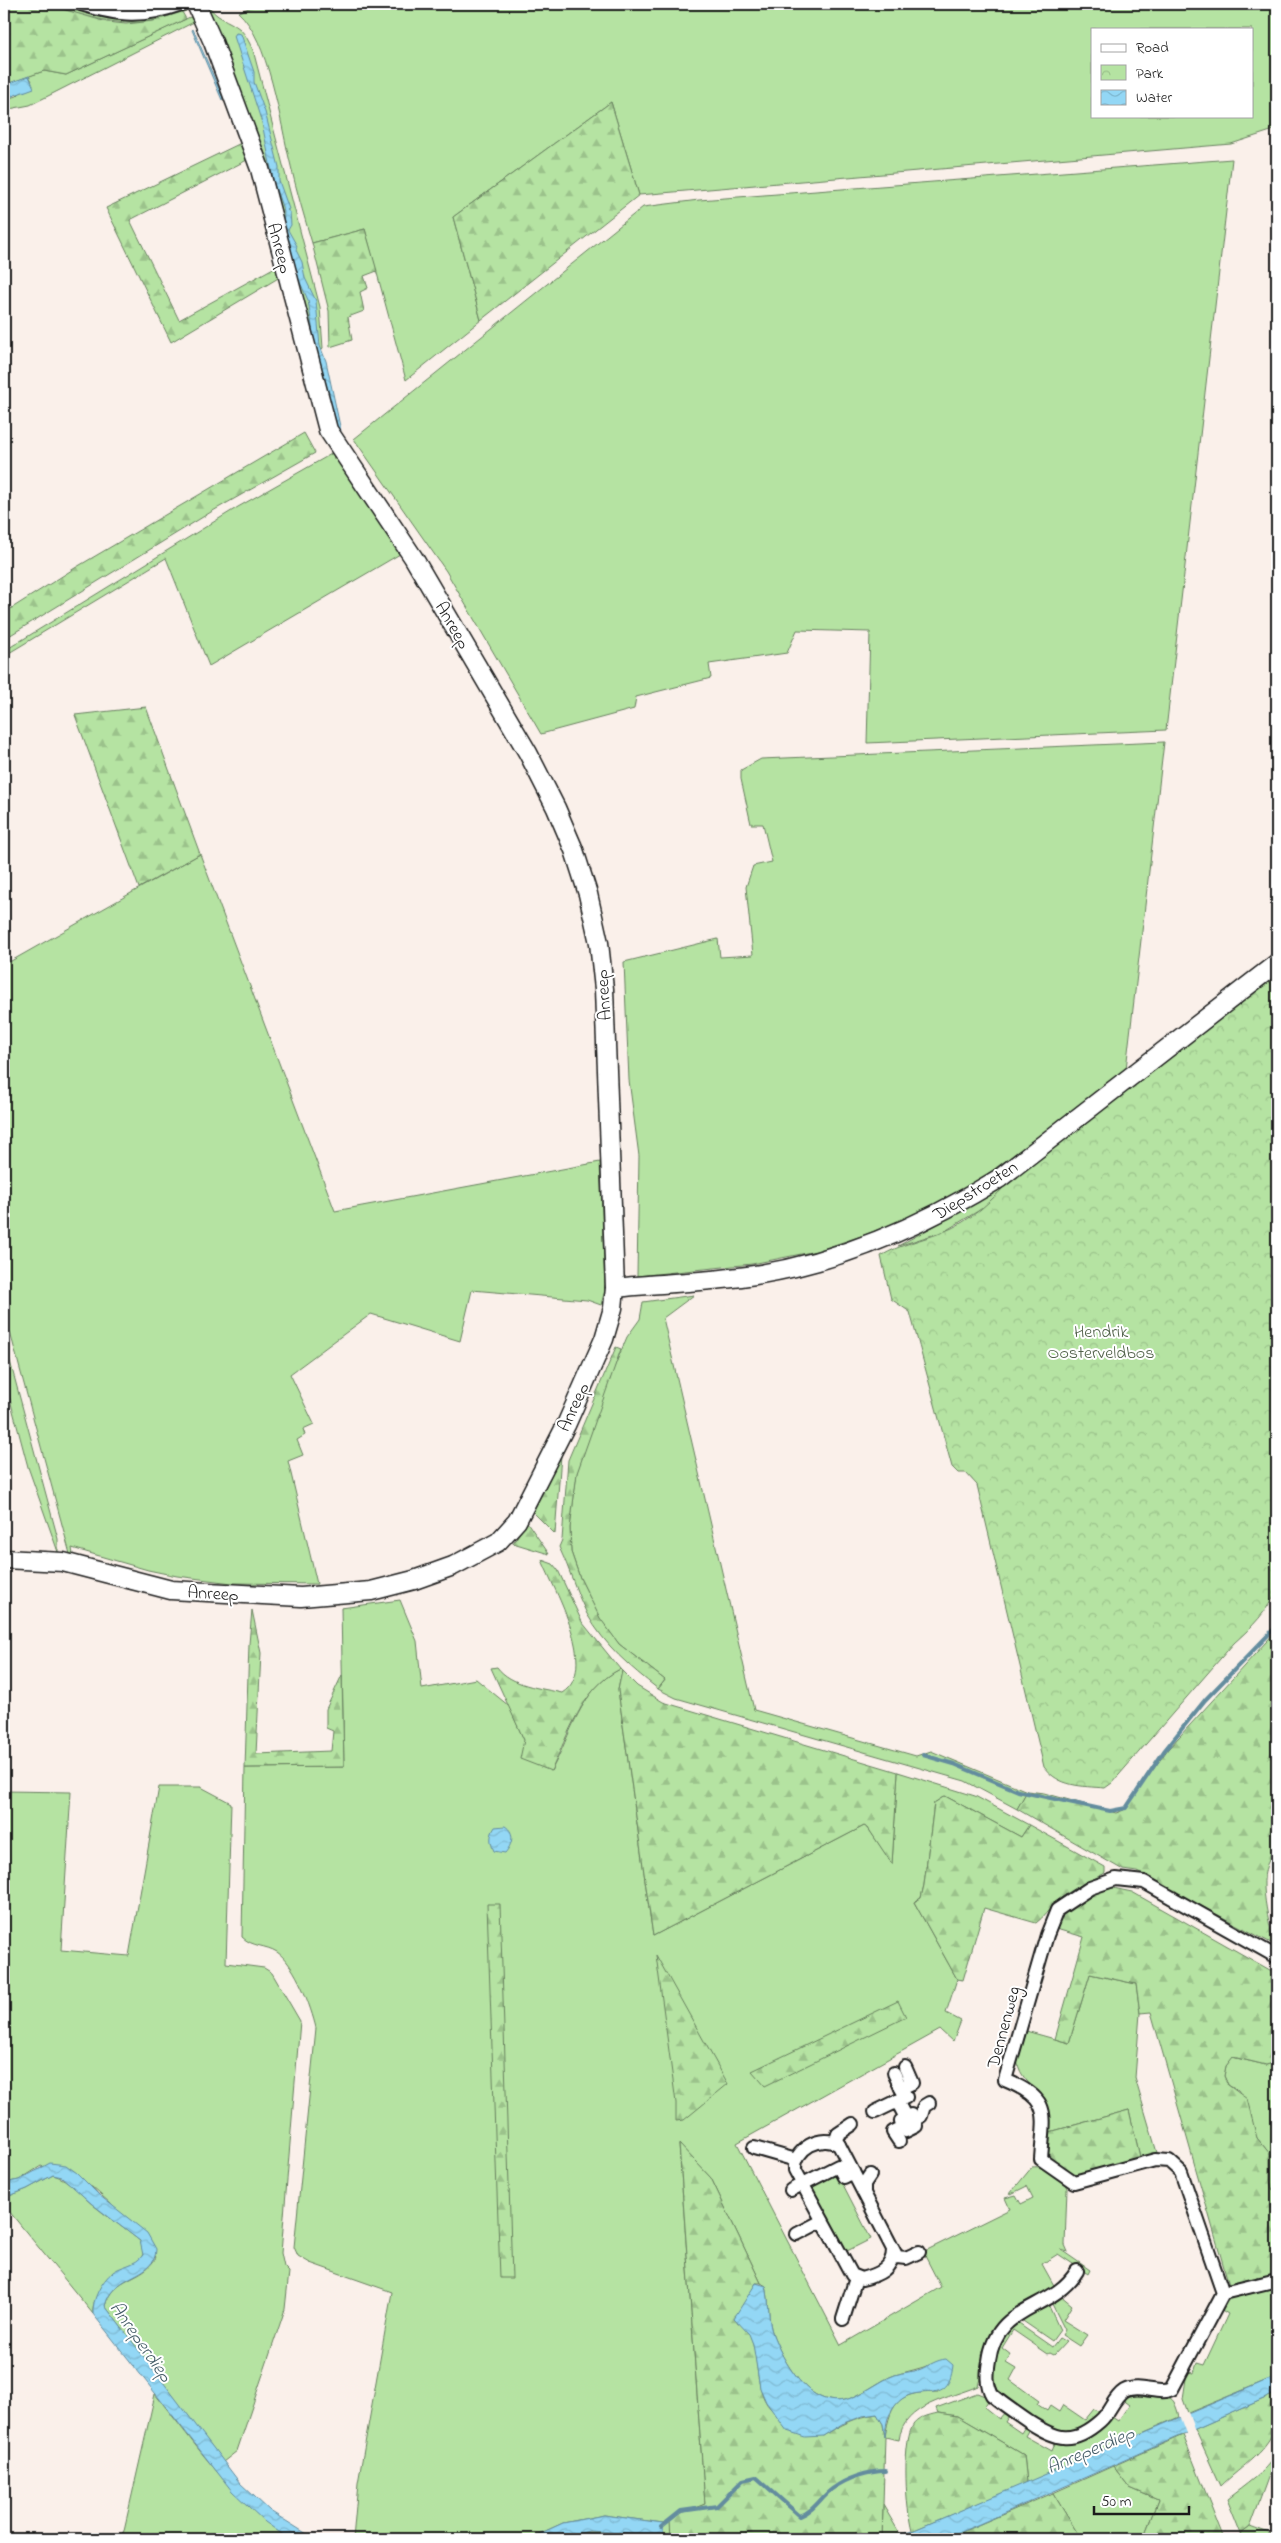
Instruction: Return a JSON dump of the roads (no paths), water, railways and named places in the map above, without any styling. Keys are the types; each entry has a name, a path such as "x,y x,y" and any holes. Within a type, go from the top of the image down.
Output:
{"street":[{"path":"81,4 108,12 137,16 181,4"},
{"name":"Anreep","path":"4,1559 63,1562 171,1590 292,1596 371,1591 414,1580 453,1566 498,1542 517,1521 566,1425 604,1339 613,1308 615,1288 604,989 599,944 582,873 565,828 528,753 413,557 328,430 260,169 213,42 196,4"},
{"name":"Diepstroeten","path":"615,1288 756,1275 820,1262 893,1237 955,1206 1000,1178 1277,963"},
{"name":"Dennenweg","path":"1223,2293 1182,2172 1169,2161 1146,2162 1074,2182 1041,2159 1044,2114 1037,2098 1027,2089 1005,2080 1047,1935 1057,1910 1090,1888 1116,1879 1144,1882 1277,1958"},
{"path":"875,2112 906,2097 901,2088 912,2083 899,2070"},
{"path":"897,2101 900,2129 921,2116 924,2106 929,2103"},
{"path":"852,2124 838,2134 836,2140 864,2193 878,2212 893,2250 900,2259 906,2258"},
{"path":"839,2145 821,2140 800,2152 796,2160 795,2170 797,2187 822,2221 848,2272 856,2278 868,2277 919,2252"},
{"path":"754,2148 796,2160"},
{"path":"797,2187 838,2166 844,2177 853,2172"},
{"path":"864,2193 864,2184 870,2175"},
{"path":"797,2234 822,2221"},
{"path":"888,2268 892,2262 893,2250"},
{"path":"1077,2271 1066,2286 1013,2318 998,2330 991,2347 987,2370 988,2386 992,2395 1044,2432 1064,2438 1081,2434 1102,2419 1124,2391 1135,2388 1168,2392 1172,2389 1223,2293 1277,2280"},
{"path":"843,2319 856,2278"}],"water":[{"path":"192,30 223,98 222,100"},
{"path":"236,33 241,34 254,72 254,82 265,112 279,167 279,181 289,209 287,210 290,212 291,225 288,230 297,246 296,250 302,262 305,278 316,301 320,346 326,361 341,431 337,435 315,346 308,300 294,269 290,243 283,226 284,212 274,184 262,123 234,36"},
{"path":"29,76 34,88 4,99 4,85"},
{"path":"505,1826 512,1836 510,1846 505,1853 494,1851 491,1839 493,1830 495,1827"},
{"path":"50,2163 66,2165 99,2195 147,2233 156,2249 154,2259 149,2266 116,2287 109,2295 105,2306 240,2483 270,2511 315,2539 289,2539 265,2522 232,2491 93,2314 96,2297 105,2280 113,2272 140,2259 143,2255 140,2241 92,2204 62,2177 53,2175 27,2189 4,2198 4,2183 19,2180"},
{"path":"756,2283 766,2286 771,2329 785,2360 812,2393 824,2399 837,2401 851,2398 895,2375 918,2370 946,2359 953,2365 950,2380 944,2388 908,2396 899,2402 889,2416 885,2437 883,2424 877,2414 863,2416 842,2424 823,2436 805,2437 787,2431 766,2402 760,2388 753,2344 749,2334 734,2318"},
{"path":"1277,2376 1277,2393 977,2525 943,2539 888,2539 912,2531"},
{"path":"604,2515 663,2523 663,2534 589,2531 556,2539 528,2539 563,2523"}],"waterway":[{"path":"923,1755 954,1764 1018,1791 1110,1811 1126,1808 1164,1751 1205,1700 1277,1626"},
{"path":"661,2527 681,2511 717,2506 743,2480 756,2477 800,2516 813,2508 838,2485 851,2478 886,2471"}],"park label":[{"name":"Hendrik Oosterveldbos","path":"1101,1341"}],"water label":[{"name":"Anreperdiep","path":"142,2341"},
{"name":"Anreperdiep","path":"1090,2449"}]}
